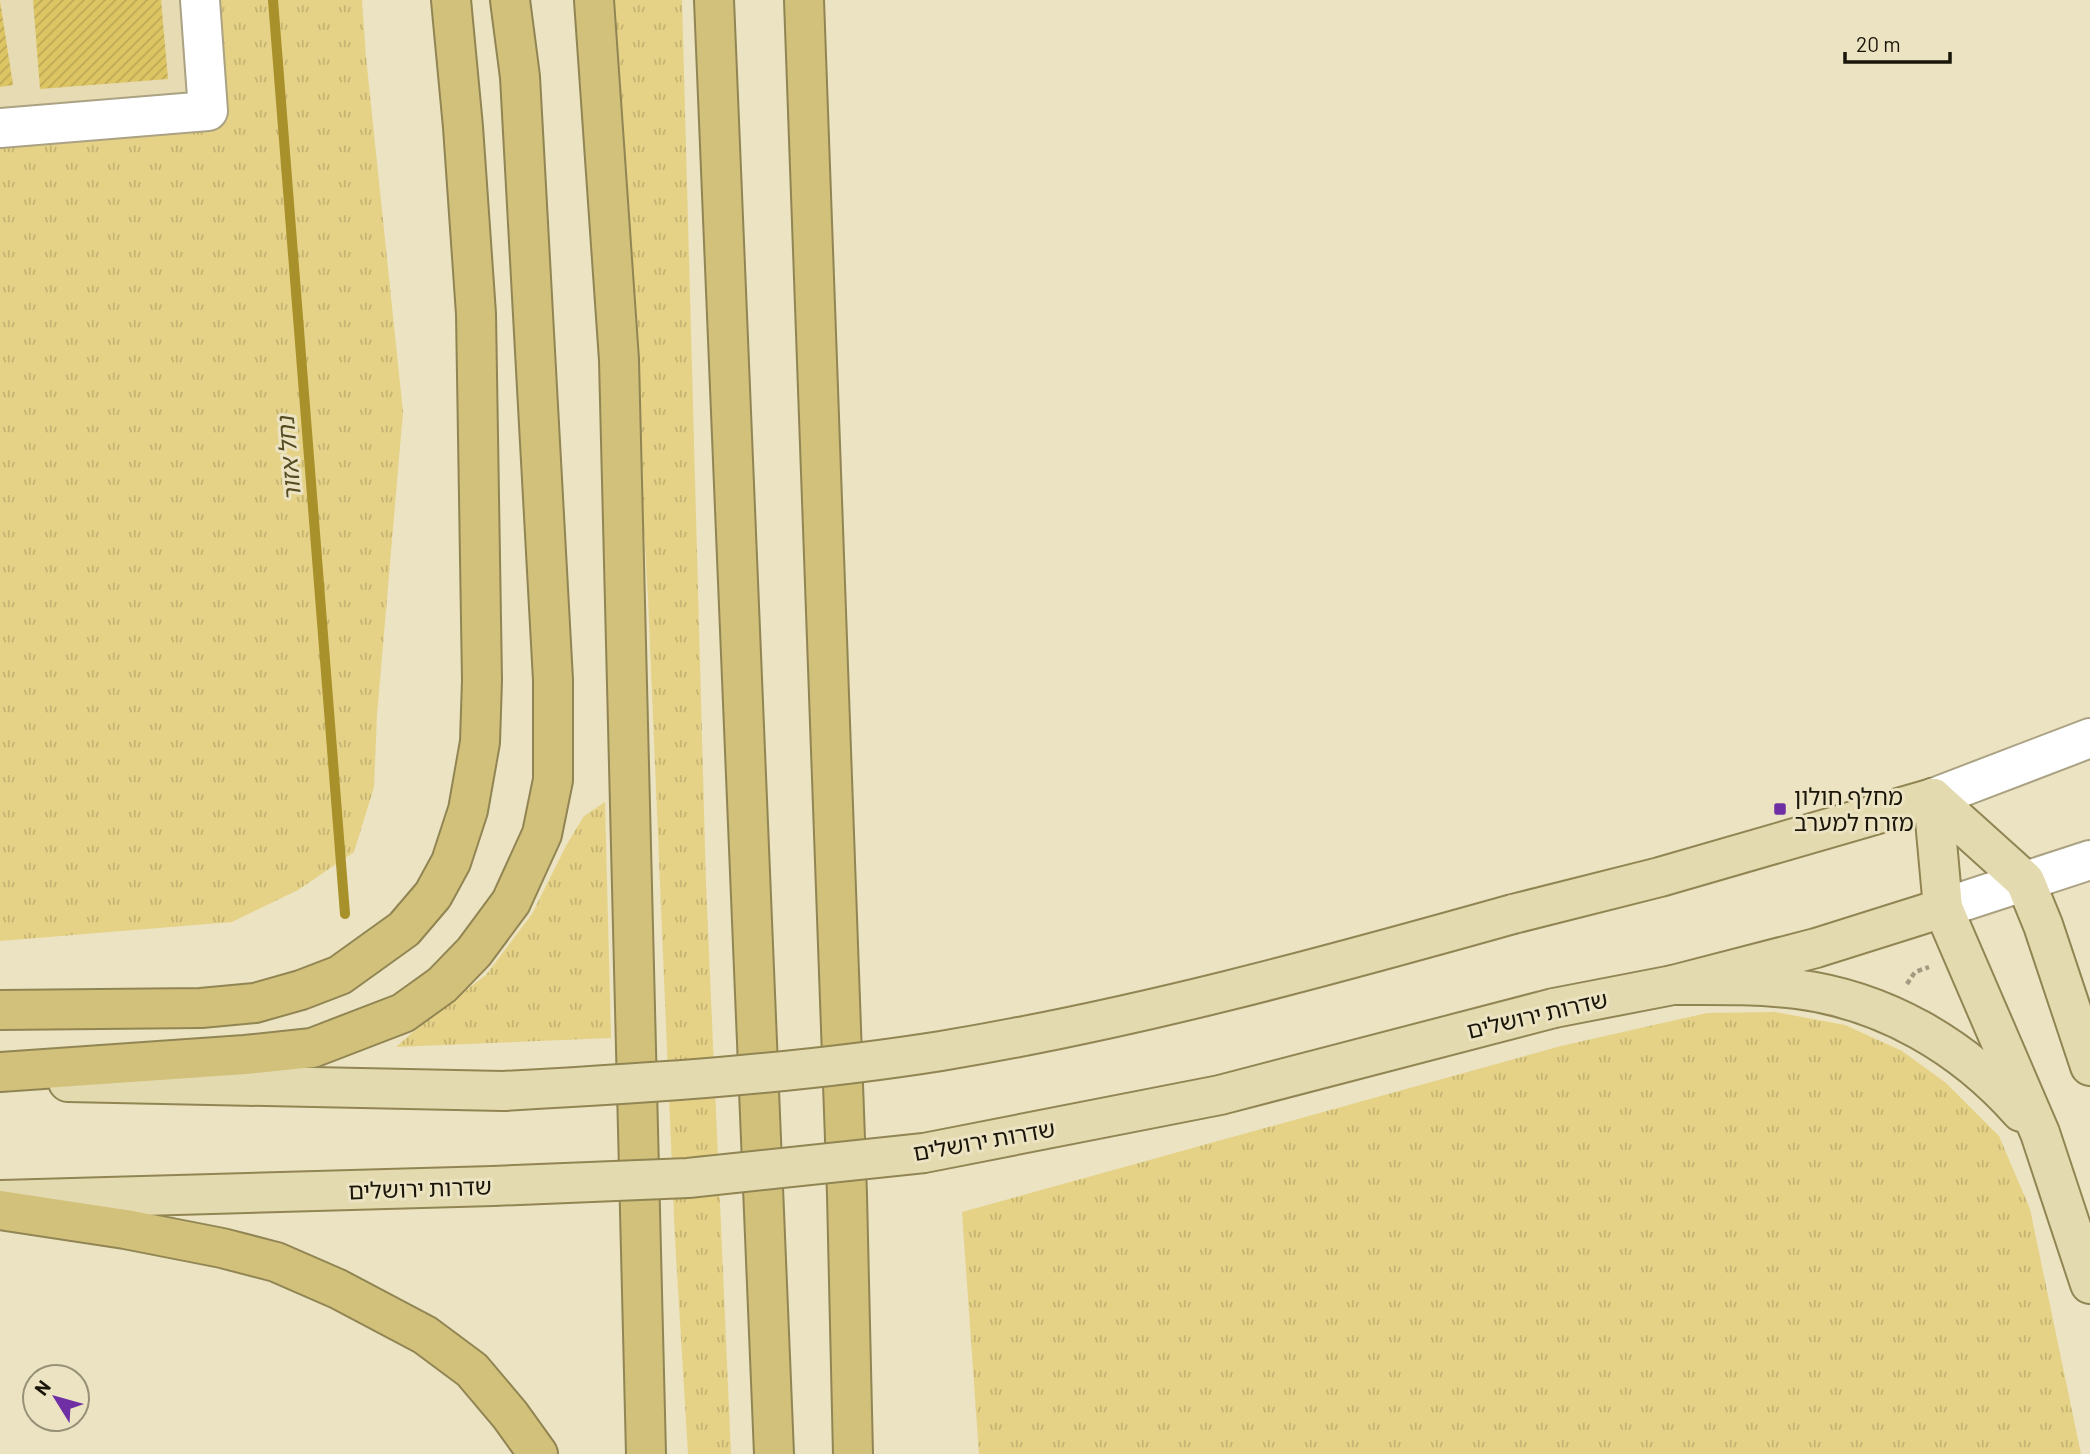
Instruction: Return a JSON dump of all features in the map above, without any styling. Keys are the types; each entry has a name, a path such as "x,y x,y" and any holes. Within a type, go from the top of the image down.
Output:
{"highway":[{"path":"0,1010 201,1008 256,1003 301,990 340,975 404,929 433,895 451,862 468,810 480,742 482,680 476,314 451,0"},
{"path":"0,1072 312,1048 403,1013 442,985 474,952 511,902 542,834 553,780 554,680 520,77 510,0"},
{"path":"594,0 619,360 646,1454"},
{"path":"714,0 774,1454"},
{"path":"804,0 847,1195 853,1454"},
{"path":"0,1210 125,1229 222,1248 276,1262 338,1289 425,1335 472,1370 538,1454"}],"main road":[{"path":"1933,798 2025,881 2043,925 2090,1066"},
{"path":"1933,798 1943,908 2040,1133 2090,1284"},
{"path":"0,1080 503,1091 697,1080 821,1068 941,1051 1105,1020 1346,960 1660,877 1933,798"},
{"name":"שדרות ירושלים","path":"0,1200 688,1178 923,1153 1220,1095 1554,1008 1673,985 1816,948 1943,908"},
{"path":"1673,985 1754,985 1798,989 1871,1006 1932,1037 1970,1061 2000,1088 2040,1133"}],"street":[{"path":"0,128 208,111 200,0"},
{"path":"1933,798 2090,738"},
{"path":"1943,908 2090,860"}],"shaded area":[{"path":"0,0 206,0 214,117 0,142"}],"green space":[{"path":"208,0 362,0 403,412 377,715 374,787 354,852 298,890 232,922 0,941 0,142 214,117"},
{"path":"613,0 682,0 706,885 731,1454 688,1454 675,1239 648,598"},
{"path":"605,802 611,1038 396,1047 486,975 532,914 584,816"},
{"path":"1775,1012 1845,1025 1902,1051 1946,1083 1999,1136 2030,1209 2081,1454 979,1454 962,1212 1561,1046 1707,1013"}],"building":[{"path":"33,0 161,0 168,79 40,89"},
{"path":"0,1 13,85 0,87"}],"waterway":[{"name":"נחל אזור","path":"273,0 345,914"}],"place":[{"name":"מחלף חולון מזרח למערב","path":"1780,809"}]}
